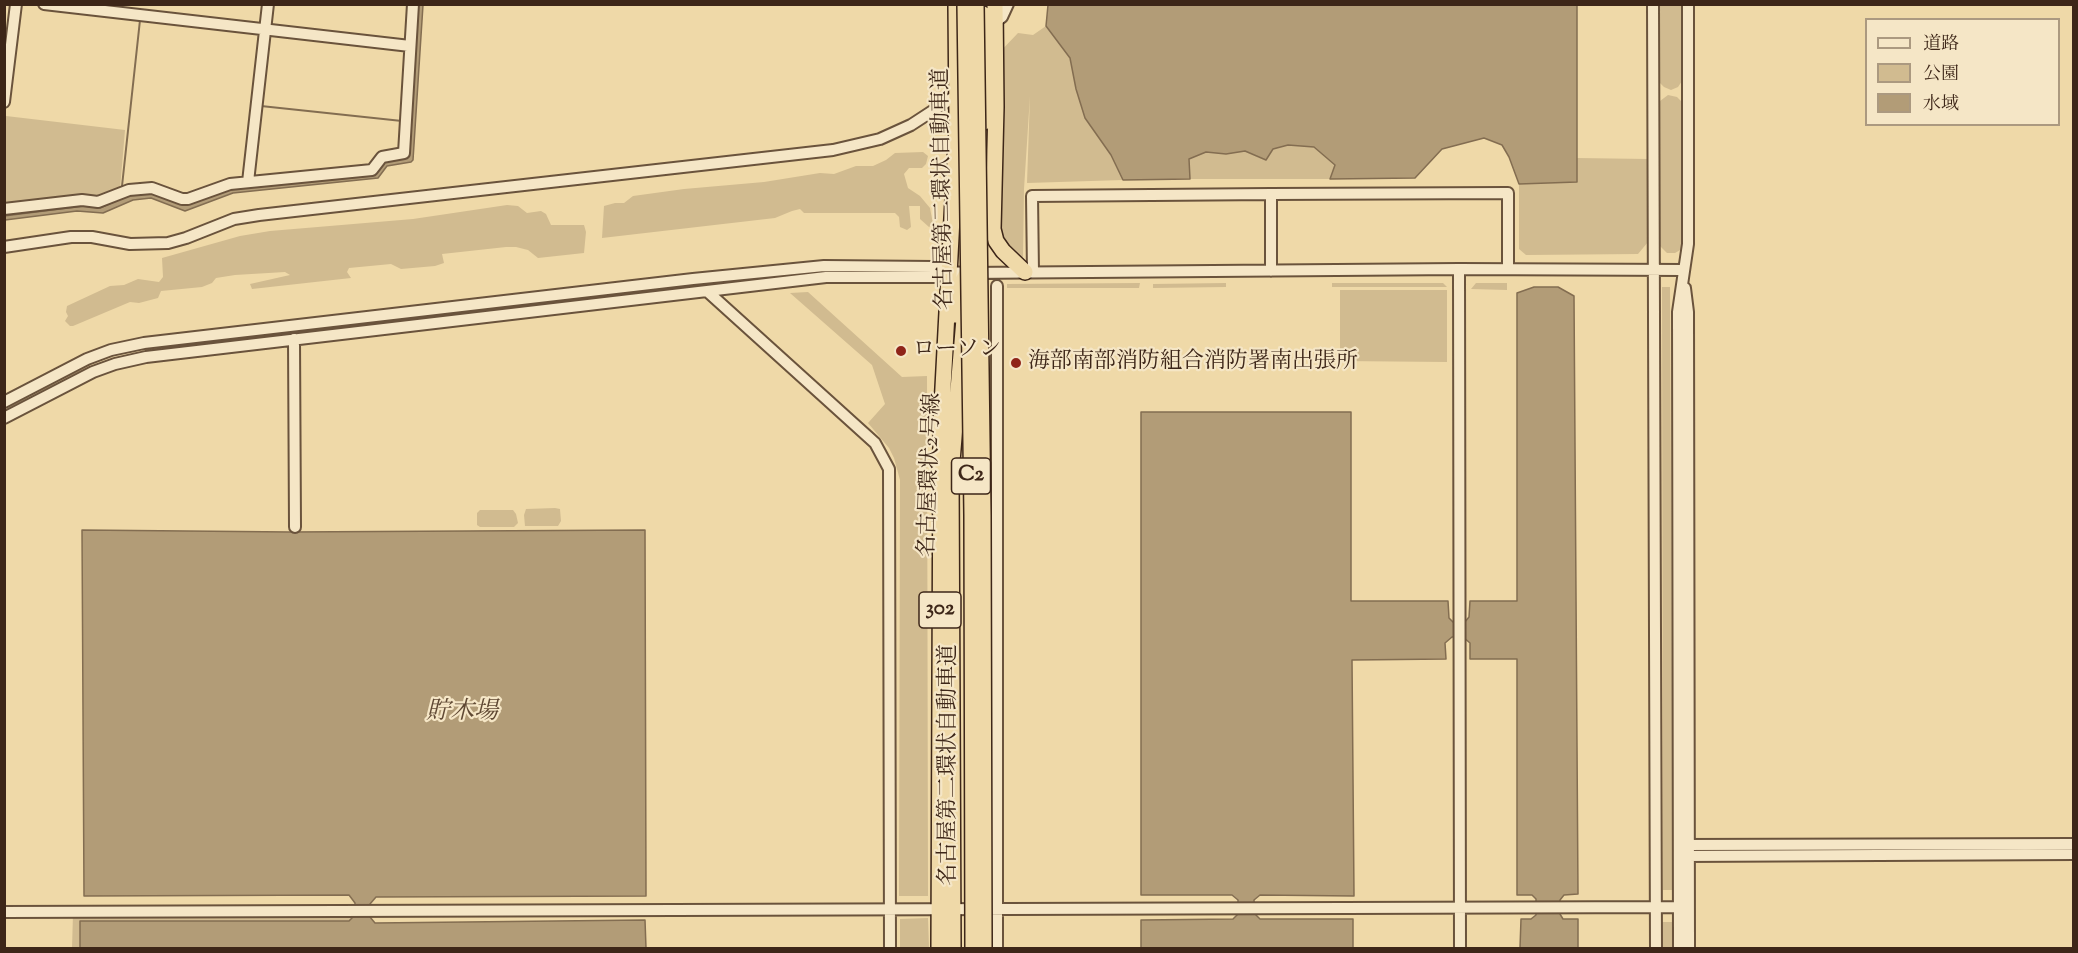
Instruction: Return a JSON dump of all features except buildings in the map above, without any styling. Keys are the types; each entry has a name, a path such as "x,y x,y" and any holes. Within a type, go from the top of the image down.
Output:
{"highway":[{"name":"名古屋環状2号線","path":"952,948 946,908 942,392 957,95 956,4"},
{"path":"948,272 956,260 960,230 969,112 967,4"},
{"name":"名古屋第二環状自動車道","path":"967,4 973,948"},
{"name":"名古屋第二環状自動車道","path":"976,4 983,515 984,948"},
{"name":"名古屋環状2号線","path":"939,948 946,908 951,467 984,115 983,4"},
{"path":"995,4 993,229 996,241 1003,251 1029,272"},
{"path":"942,392 951,362 957,297 961,283 968,273"}],"street":[{"path":"4,102 16,4"},
{"path":"44,4 410,46"},
{"path":"248,182 268,4"},
{"path":"4,209 82,200 98,202 129,190 152,188 188,199 230,184 372,170 382,157 404,153 413,4"},
{"path":"995,22 1002,17 1008,4"},
{"path":"1653,4 1656,948"},
{"path":"1688,4 1688,244 1678,312 1684,851 1689,948"},
{"path":"4,247 71,237 92,237 130,244 168,243 234,219 259,215 833,150 880,139 910,125 957,95"},
{"path":"1029,272 1032,196 1271,194 1508,194 1508,269"},
{"path":"1271,194 1271,271"},
{"path":"4,402 87,359 111,350 144,343 693,279 824,266 934,267 948,272 968,273 1459,269 1684,270"},
{"path":"1459,269 1460,948"},
{"path":"4,418 93,372 146,357 826,277 934,277 948,272"},
{"path":"997,286 997,948"},
{"path":"708,292 875,443 889,469 890,948"},
{"path":"294,339 296,527"},
{"path":"1684,851 2073,844"},
{"path":"1684,851 2073,854"},
{"path":"1679,948 1679,907 1684,851"},
{"path":"4,912 1679,907"}],"green space":[{"path":"1659,5 1682,5 1682,81 1678,87 1671,90 1659,82"},
{"path":"1046,26 1069,56 1085,118 1111,155 1123,180 1027,183 1030,96 1024,189 1023,257 1016,256 994,236 996,56 1018,33 1033,35"},
{"path":"1668,95 1677,97 1683,103 1682,249 1675,253 1667,253 1660,246 1660,101"},
{"path":"6,116 125,130 120,189 102,199 5,205"},
{"path":"1288,145 1314,147 1335,165 1330,179 1190,179 1189,159 1206,152 1226,154 1245,151 1265,160 1273,149"},
{"path":"923,152 928,156 926,164 922,168 909,168 904,174 908,188 920,196 930,208 933,224 929,227 920,219 920,206 909,206 911,227 907,230 900,227 899,217 895,213 804,213 800,209 775,218 602,238 604,206 624,203 633,196 764,182 820,173 834,174 856,166 873,166 895,153"},
{"path":"1577,158 1648,159 1648,242 1638,254 1526,255 1519,249 1519,184 1577,182"},
{"path":"507,205 518,206 527,213 541,211 546,214 551,225 584,225 586,232 584,253 538,258 528,250 506,247 442,254 444,263 435,266 401,269 391,264 349,268 347,272 351,278 252,289 250,284 290,275 285,272 235,275 216,278 212,283 202,287 161,291 158,298 139,303 130,302 73,326 65,321 68,316 67,306 110,286 124,285 138,279 159,282 163,277 162,258 240,236 270,231 413,219"},
{"path":"1140,283 1139,288 1007,288 1007,284"},
{"path":"1226,283 1226,287 1153,288 1153,284"},
{"path":"1332,283 1443,283 1447,287 1332,287"},
{"path":"1476,283 1507,283 1507,290 1471,289"},
{"path":"1662,287 1670,287 1673,890 1663,890"},
{"path":"1340,290 1447,290 1447,362 1340,361"},
{"path":"808,292 902,377 927,376 928,896 899,896 900,480 889,448 868,423 885,404 872,365 790,293"},
{"path":"526,509 560,509 561,521 558,526 525,526"},
{"path":"480,510 513,510 518,523 514,527 480,527 477,525 477,513"},
{"path":"73,914 354,916 349,921 80,921 80,948 72,948"},
{"path":"928,918 929,948 900,948 900,919"},
{"path":"1662,922 1672,922 1672,948 1662,948"}],"water":[{"path":"417,5 423,5 413,160 411,162 387,166 378,178 233,193 185,211 151,198 133,200 103,213 77,211 5,220 4,216 84,206 100,208 132,194 151,192 183,203 231,189 375,173 385,160 407,156"},
{"path":"1048,5 1577,5 1577,182 1519,184 1502,145 1484,138 1442,149 1415,178 1330,179 1335,165 1314,147 1288,145 1273,149 1266,160 1245,151 1226,154 1206,152 1189,159 1190,179 1123,180 1111,155 1085,118 1070,58 1046,26"},
{"path":"1534,287 1558,287 1574,296 1578,894 1564,895 1560,900 1560,914 1563,919 1578,919 1578,948 1520,948 1521,919 1531,919 1536,915 1536,899 1532,895 1517,895 1517,659 1470,659 1470,643 1463,637 1452,637 1445,643 1446,659 1352,660 1354,896 1260,895 1254,900 1255,914 1260,919 1353,919 1353,948 1141,948 1141,920 1233,919 1238,914 1238,900 1232,895 1141,895 1141,412 1351,412 1351,601 1448,601 1449,618 1454,623 1464,623 1469,617 1470,601 1517,601 1517,293"},
{"name":"貯木場","path":"82,530 290,532 645,530 646,896 376,897 370,904 370,917 375,923 645,920 646,948 80,948 80,921 349,921 354,916 355,903 349,895 84,896"}],"waterway":[{"path":"122,186 140,20"},
{"path":"261,106 402,121"}],"place":[{"name":"ローソン","path":"901,351"},
{"name":"海部南部消防組合消防署南出張所","path":"1016,363"}]}
